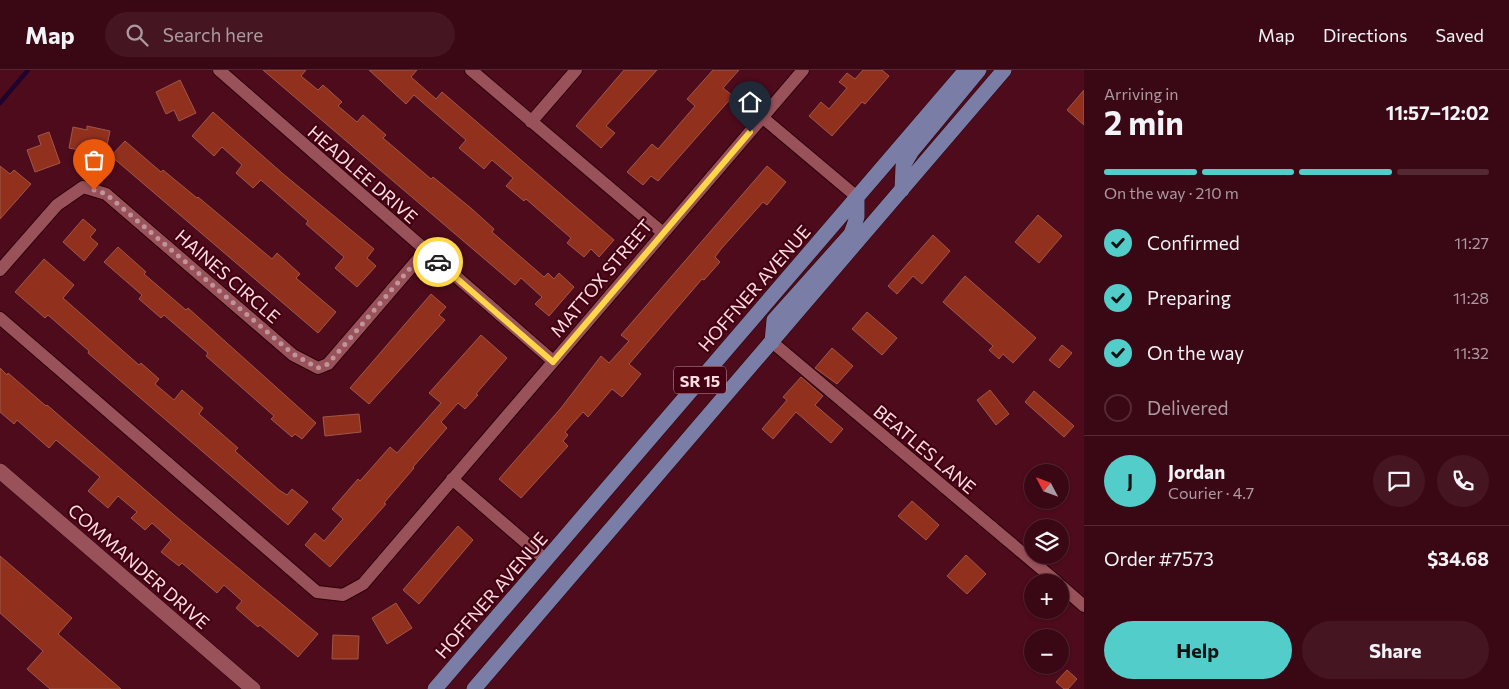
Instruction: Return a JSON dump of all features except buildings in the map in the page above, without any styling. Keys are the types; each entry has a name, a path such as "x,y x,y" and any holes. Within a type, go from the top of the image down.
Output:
{"main road":[{"name":"HOFFNER AVENUE","path":"435,689 966,70"},
{"path":"902,190 903,166 912,151 979,70"},
{"name":"SR 15","path":"474,689 1004,70"},
{"path":"772,342 774,320 851,234 857,217 857,197"}],"street":[{"name":"HEADLEE DRIVE","path":"219,70 553,362"},
{"path":"471,70 662,233"},
{"path":"531,122 576,70"},
{"name":"MATTOX STREET","path":"0,318 317,592 343,595 363,584 803,70"},
{"path":"762,117 857,197"},
{"name":"HAINES CIRCLE","path":"0,270 57,205 83,186 106,194 293,354 318,368 328,364 425,251"},
{"name":"BEATLES LANE","path":"772,342 1048,574"},
{"name":"COMMANDER DRIVE","path":"0,471 253,689"},
{"path":"452,479 546,560"},
{"path":"1069,593 1084,606"}],"waterway":[{"path":"0,103 28,70"}],"way so far":[{"path":"94,190 106,194 293,354 318,368 328,364 425,251 438,262"}],"route":[{"path":"438,262 553,362 750,132"}]}
